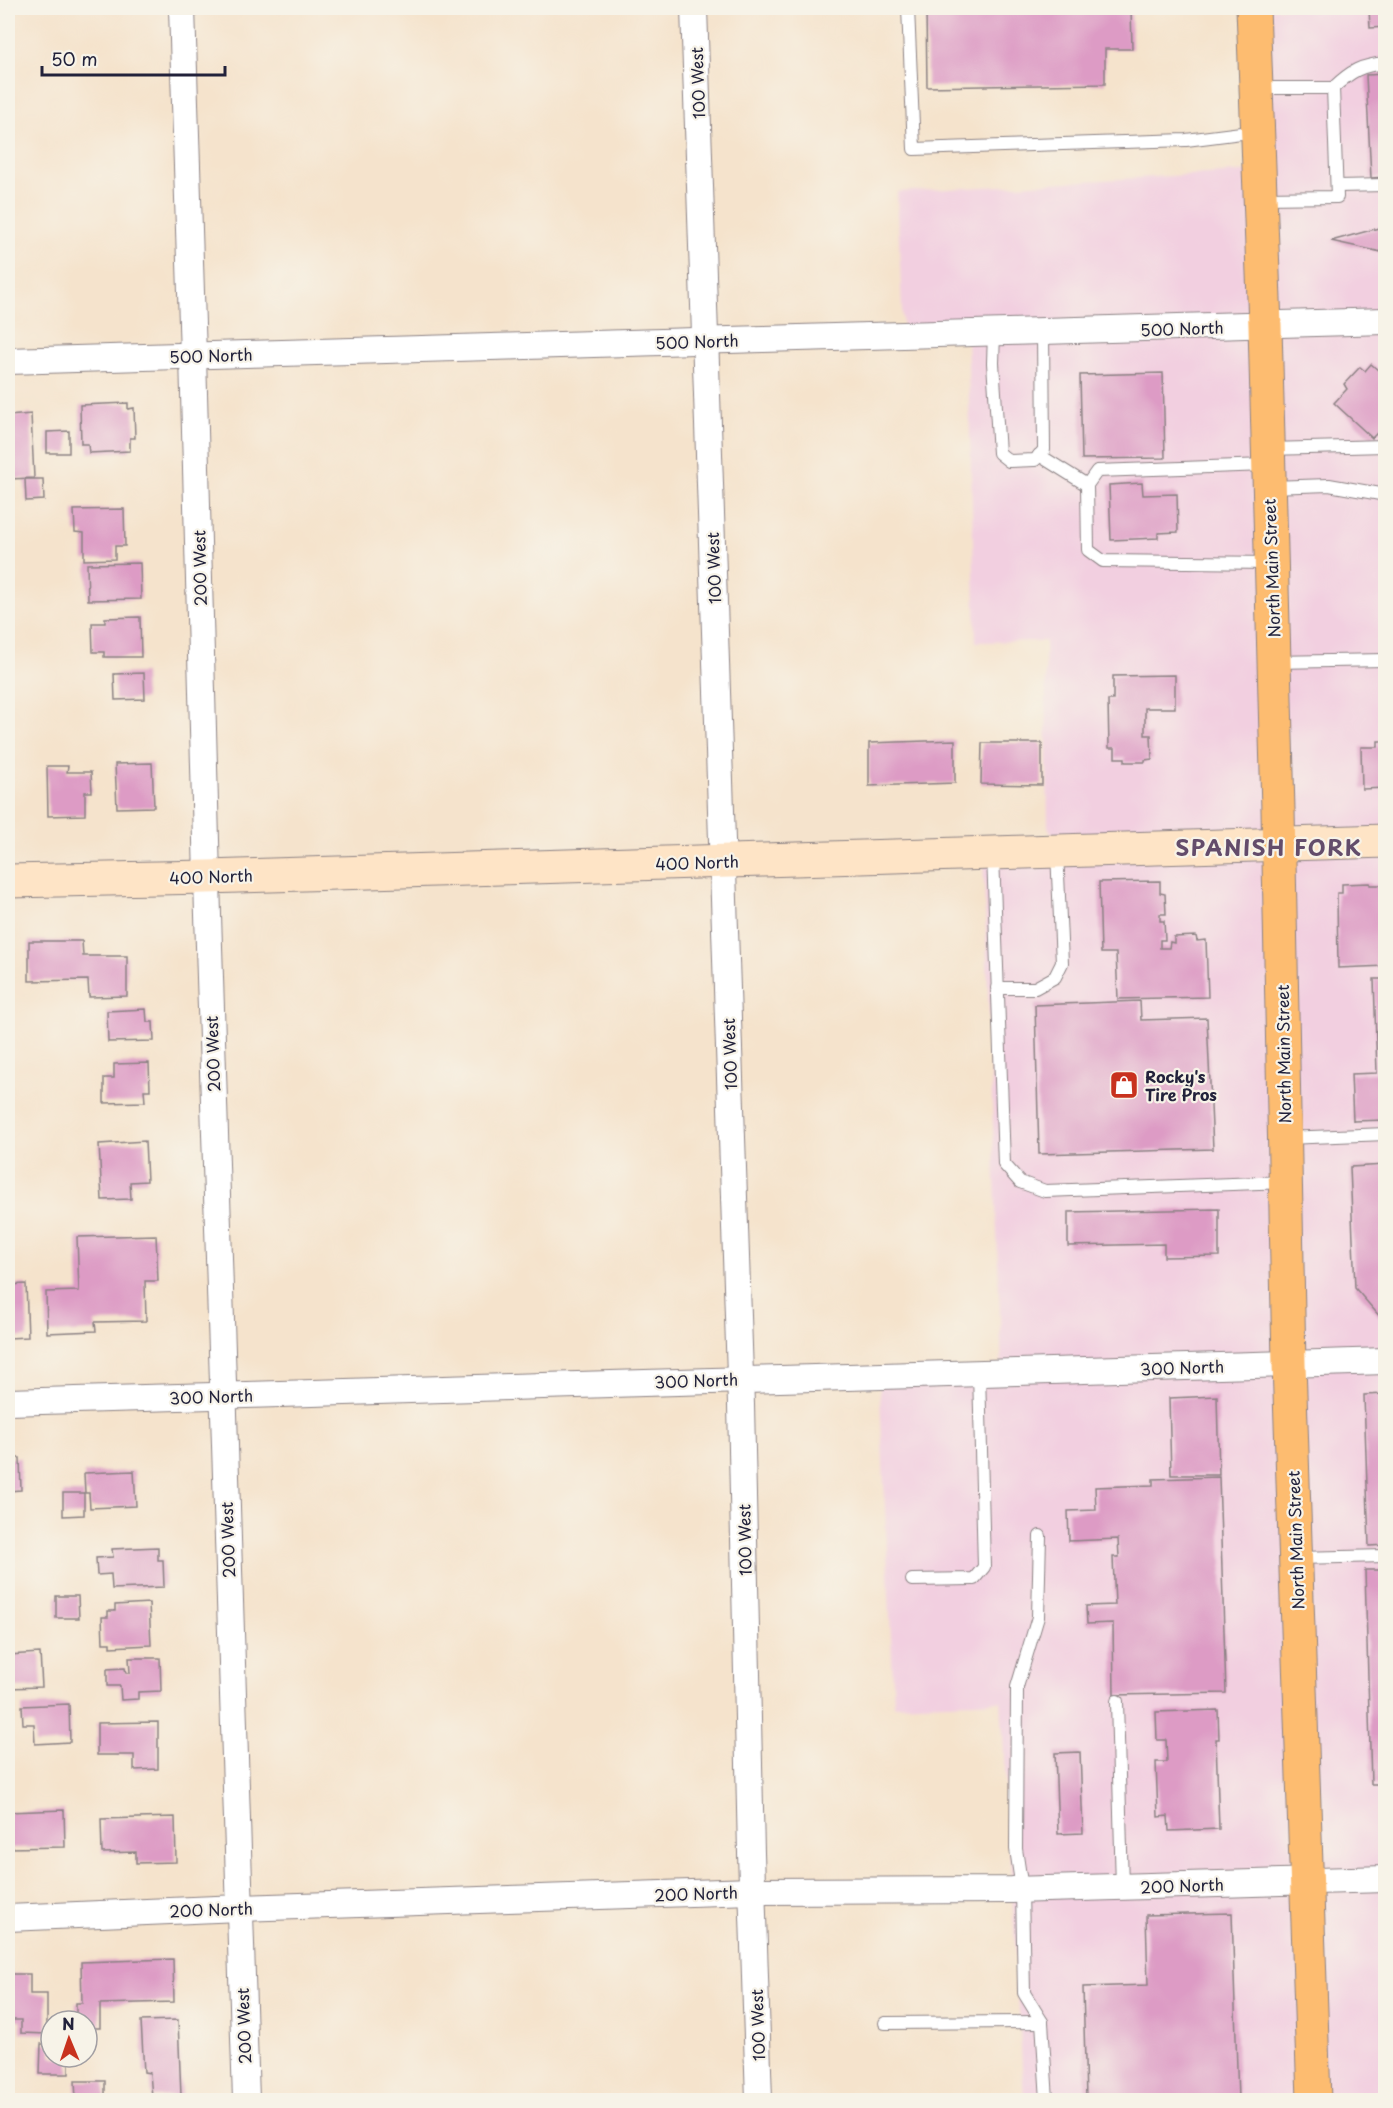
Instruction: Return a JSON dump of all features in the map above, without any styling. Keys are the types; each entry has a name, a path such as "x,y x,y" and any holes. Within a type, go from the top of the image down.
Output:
{"main road":[{"name":"North Main Street","path":"1253,8 1265,326 1279,844 1289,1364 1314,2100"},
{"name":"400 North","path":"8,881 1386,841"}],"street":[{"name":"200 West","path":"182,8 246,2100"},
{"name":"100 West","path":"694,8 740,1379 759,2100"},
{"name":"500 North","path":"8,361 1386,321"},
{"name":"300 North","path":"8,1402 1386,1360"},
{"name":"200 North","path":"8,1918 752,1891 1022,1889 1386,1879"}],"lane":[{"path":"908,8 914,149 1186,140 1257,131"},
{"path":"1255,88 1334,88 1347,75 1360,68 1386,63"},
{"path":"1259,198 1337,197 1334,88"},
{"path":"1337,186 1386,185"},
{"path":"994,333 993,363 999,453 1009,461 1035,460 1044,450 1043,332"},
{"path":"1270,563 1103,561 1088,550 1087,485 1097,471 1268,467 1386,446"},
{"path":"1039,455 1087,485"},
{"path":"1268,467 1329,485 1386,495"},
{"path":"1273,662 1386,660"},
{"path":"997,988 1035,988 1055,977 1062,963 1057,851"},
{"path":"993,852 1004,1164 1020,1182 1045,1191 1286,1182"},
{"path":"1285,1138 1386,1134"},
{"path":"912,1580 974,1579 984,1568 979,1372"},
{"path":"1040,1536 1038,1617 1017,1687 1016,1849 1022,1889 1024,1993 1042,2022 1047,2100"},
{"path":"1296,1558 1386,1556"},
{"path":"1117,1701 1122,1887"},
{"path":"885,2023 1042,2022"}],"shaded area":[{"path":"1253,8 1385,8 1385,2100 1024,2100 1001,1701 894,1705 879,1375 1002,1371 983,853 1062,850 1048,827 1045,641 976,642 967,334 903,335 897,192 1258,171"}],"building":[{"path":"926,8 1131,8 1132,49 1105,49 1105,84 927,87"},
{"path":"1369,8 1386,8 1386,27 1370,28"},
{"path":"1386,74 1386,177 1371,178 1366,75"},
{"path":"1386,226 1386,253 1331,241"},
{"path":"1371,364 1386,377 1386,435 1380,430 1372,438 1334,403 1347,389 1344,384 1360,367 1365,371"},
{"path":"1163,373 1165,458 1082,459 1080,375"},
{"path":"128,403 128,409 134,408 135,438 130,438 130,451 89,453 88,444 81,444 80,405"},
{"path":"31,414 34,478 8,479 8,416"},
{"path":"69,431 69,453 47,453 47,432"},
{"path":"25,479 43,479 44,500 26,501"},
{"path":"1142,483 1143,495 1177,494 1178,532 1158,533 1158,538 1111,540 1109,485"},
{"path":"124,509 125,546 115,546 115,559 84,560 84,533 75,532 74,510"},
{"path":"140,563 141,599 88,600 87,564"},
{"path":"140,617 141,657 104,657 104,652 93,652 92,623 105,623 105,618"},
{"path":"144,673 145,699 115,700 114,674"},
{"path":"1175,675 1175,708 1145,708 1145,735 1151,735 1152,759 1145,760 1145,762 1125,762 1125,758 1115,758 1115,748 1109,748 1108,700 1113,700 1113,676"},
{"path":"955,740 955,783 869,786 869,743"},
{"path":"1378,741 1386,741 1386,788 1362,789 1361,747 1378,747"},
{"path":"982,743 1042,743 1042,785 981,784"},
{"path":"152,763 154,807 117,808 115,764"},
{"path":"47,766 68,766 67,772 91,772 92,792 85,792 85,815 48,816"},
{"path":"1160,881 1160,893 1165,894 1166,914 1160,914 1160,921 1164,921 1165,940 1160,940 1160,948 1169,948 1170,942 1174,943 1174,937 1196,936 1197,941 1206,940 1208,997 1118,999 1116,953 1101,953 1099,882"},
{"path":"1370,883 1370,885 1386,885 1386,966 1338,968 1337,893 1342,893 1342,884"},
{"path":"29,941 82,941 83,956 127,956 127,996 89,997 88,980 29,981"},
{"path":"1374,979 1386,979 1386,1120 1353,1121 1351,1074 1377,1073"},
{"name":"Rocky's Tire Pros","path":"1140,1001 1141,1020 1207,1018 1213,1149 1039,1154 1035,1005"},
{"path":"146,1009 147,1022 153,1022 154,1041 108,1042 107,1011"},
{"path":"149,1063 150,1090 144,1090 145,1102 104,1103 104,1078 114,1078 114,1064"},
{"path":"145,1141 147,1181 130,1182 131,1199 102,1200 99,1144"},
{"path":"1386,1165 1386,1319 1382,1319 1355,1288 1350,1167"},
{"path":"1219,1209 1219,1256 1164,1257 1164,1244 1068,1246 1068,1212"},
{"path":"156,1235 158,1281 145,1281 146,1321 95,1322 96,1331 47,1333 46,1292 79,1291 77,1237"},
{"path":"26,1284 28,1337 8,1338 8,1285"},
{"path":"1386,1394 1386,1545 1369,1546 1364,1395"},
{"path":"1217,1396 1219,1475 1171,1475 1169,1398"},
{"path":"8,1458 20,1458 21,1490 8,1491"},
{"path":"134,1471 136,1506 90,1508 89,1493 85,1493 84,1473"},
{"path":"1219,1477 1226,1693 1114,1695 1113,1623 1087,1624 1086,1606 1115,1605 1113,1557 1119,1557 1118,1539 1069,1541 1068,1511 1096,1510 1095,1487 1153,1485 1153,1479"},
{"path":"63,1493 84,1493 84,1515 63,1516"},
{"path":"158,1547 158,1560 163,1560 164,1587 112,1589 111,1574 97,1575 96,1558 113,1557 112,1549"},
{"path":"1365,1570 1386,1570 1386,1784 1371,1784"},
{"path":"56,1596 78,1596 79,1618 56,1618"},
{"path":"149,1603 151,1645 110,1647 110,1643 103,1643 102,1617 108,1617 108,1611 115,1611 115,1605"},
{"path":"40,1653 42,1687 8,1688 8,1655"},
{"path":"129,1658 160,1658 161,1691 138,1692 138,1699 121,1700 120,1686 107,1686 107,1669 125,1668 126,1673 130,1673"},
{"path":"69,1704 70,1742 35,1744 34,1724 23,1724 22,1706"},
{"path":"1218,1710 1219,1739 1216,1739 1219,1829 1169,1831 1168,1816 1158,1817 1156,1762 1167,1762 1166,1740 1157,1740 1156,1712"},
{"path":"158,1722 158,1769 134,1770 134,1755 97,1755 97,1723"},
{"path":"1080,1752 1083,1833 1058,1834 1055,1753"},
{"path":"64,1810 65,1847 8,1848 8,1812"},
{"path":"175,1817 176,1862 136,1863 136,1852 102,1853 101,1819"},
{"path":"1232,1913 1238,2100 1086,2099 1083,1987 1148,1985 1146,1915"},
{"path":"173,1959 174,2002 100,2004 99,2028 99,2009 76,2009 76,2003 82,2003 81,1962"},
{"path":"8,1974 30,1974 30,1994 47,1994 47,2009 39,2009 39,2034 21,2033 21,2020 8,2020"},
{"path":"1381,2001 1386,2001 1386,2078 1384,2078"},
{"path":"178,2020 181,2096 152,2097 150,2073 144,2072 141,2021"},
{"path":"40,2069 69,2069 69,2074 40,2074"},
{"path":"75,2081 105,2081 105,2100 76,2100"}],"place":[{"name":"Rocky's Tire Pros","path":"1124,1085"}],"district":[{"name":"SPANISH FORK","path":"1269,846"}]}
